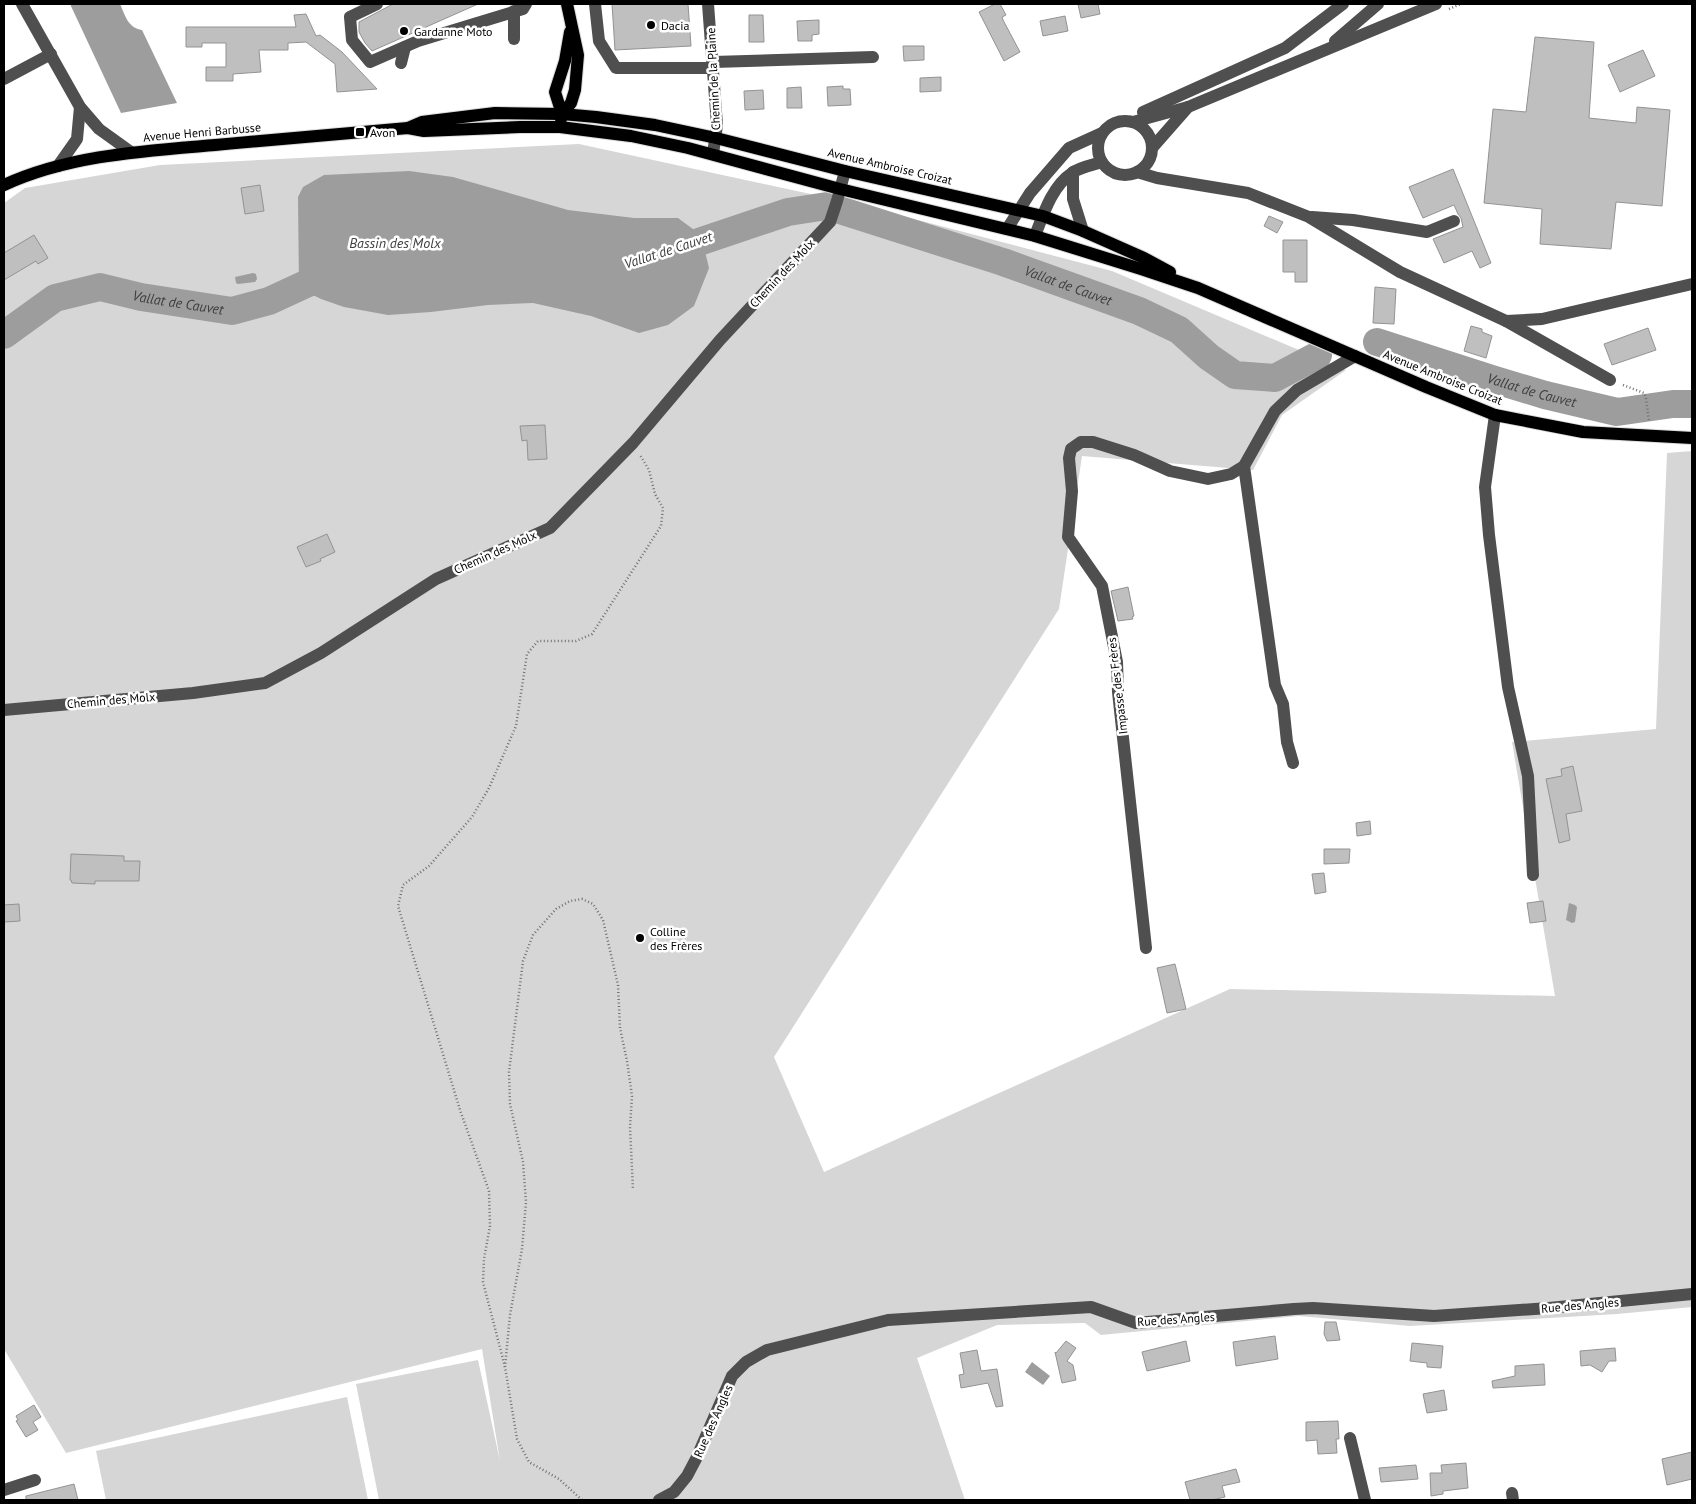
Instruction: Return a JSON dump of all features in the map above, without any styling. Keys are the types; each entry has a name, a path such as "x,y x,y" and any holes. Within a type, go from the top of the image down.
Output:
{"main road":[{"path":"561,120 571,103 575,90 578,55 567,4"},
{"path":"561,120 556,92 565,61 571,28"},
{"name":"Avenue Henri Barbusse","path":"4,185 58,166 131,152 408,128 422,122 495,113 561,120"},
{"name":"Avenue Ambroise Croizat","path":"561,120 655,125 1042,216 1083,231 1144,258 1198,288 1495,415 1583,432 1692,438"},
{"name":"Avenue Ambroise Croizat","path":"561,120 714,154 838,195 1035,236 1198,288"}],"street":[{"path":"22,4 80,107 100,129 131,152"},
{"path":"377,4 350,17 352,40 370,62 418,41 523,9 526,4"},
{"path":"595,4 600,41 616,68 873,57"},
{"name":"Chemin de la Plaine","path":"708,4 716,110 714,154"},
{"path":"1129,121 1285,48 1343,4"},
{"path":"1325,49 1378,4"},
{"path":"1129,121 1140,126 1151,139 1152,148 1148,162 1137,172 1130,175 1114,173 1102,162 1098,147 1102,133 1108,126 1116,122 1129,121 1188,107 1436,4"},
{"path":"514,11 514,39"},
{"path":"401,63 405,47"},
{"path":"4,79 51,54"},
{"path":"58,166 77,139 80,107"},
{"path":"1152,148 1188,107"},
{"path":"1007,229 1018,210 1069,148 1102,133"},
{"path":"1035,236 1042,216 1058,187 1073,172 1102,162"},
{"name":"Chemin des Molx","path":"4,710 193,692 265,683 321,653 436,579 550,528 633,442 720,340 830,222 845,171"},
{"path":"1073,172 1073,199 1083,231"},
{"path":"1137,172 1157,178 1248,193 1309,217 1400,272 1506,321 1610,380"},
{"path":"1309,217 1353,220 1427,232 1454,221"},
{"path":"1506,321 1542,319 1692,284"},
{"path":"1293,763 1287,742 1282,704 1276,685 1244,466 1275,411 1297,390 1355,356"},
{"path":"1495,415 1485,487 1489,535 1508,687 1528,776 1533,875"},
{"name":"Impasse des Frères","path":"1146,948 1118,692 1117,662 1102,586 1068,538 1072,491 1069,458 1071,449 1080,442 1093,442 1134,455 1170,471 1208,479 1230,474 1244,466"},
{"name":"Rue des Angles","path":"660,1500 674,1492 687,1476 732,1376 746,1362 767,1350 888,1320 1091,1307 1136,1324 1313,1308 1434,1316 1530,1310 1692,1294"},
{"path":"1350,1438 1365,1500"},
{"path":"4,1490 35,1480"}],"path":[{"path":"1610,380 1644,393 1649,411 1649,423"},
{"path":"582,1500 559,1478 529,1462 517,1439 505,1367 483,1282 484,1258 490,1226 489,1191 460,1110 398,906 403,884 429,866 472,817 489,788 516,726 527,654 538,642 576,640 592,634 661,526 663,508 655,494 649,470 633,442"},
{"path":"505,1367 510,1314 522,1249 526,1202 523,1162 510,1104 509,1072 523,962 533,935 556,909 570,901 582,899 594,904 603,920 618,985 620,1028 632,1096 630,1127 632,1190"}],"shaded area":[{"path":"579,144 861,205 1112,271 1346,370 1282,415 1253,470 1082,456 1059,609 774,1057 824,1172 1230,989 1555,996 1512,742 1656,729 1667,453 1692,451 1692,1307 1617,1314 1410,1326 1299,1316 1101,1335 1085,1323 997,1325 917,1358 965,1500 379,1500 356,1384 478,1360 500,1461 482,1349 66,1453 4,1349 4,203 25,188 160,165"},
{"path":"347,1397 368,1500 106,1500 96,1451"}],"water":[{"path":"70,4 120,4 130,24 142,30 177,103 121,113"},
{"name":"Bassin des Molx","path":"409,171 453,177 568,210 634,218 678,218 701,235 709,268 694,306 668,325 639,333 591,316 533,303 488,305 388,315 344,307 321,299 299,288 298,197 303,187 324,175"},
{"path":"256,274 257,279 255,282 236,283 235,277"},
{"path":"1569,903 1577,907 1575,922 1572,923 1566,920"},
{"path":"1032,1362 1050,1376 1043,1385 1025,1372"}],"building":[{"path":"393,4 478,4 372,51 359,32 359,22"},
{"name":"Dacia","path":"612,4 688,4 691,46 615,50"},
{"path":"995,4 1000,4 1006,15 1002,17 1003,20 1020,52 1004,61 979,12"},
{"path":"1078,4 1098,4 1100,14 1081,18"},
{"path":"306,14 316,36 320,35 342,52 377,89 337,92 335,64 306,42 288,43 288,50 259,50 261,72 233,74 233,81 206,81 206,67 226,67 226,43 202,43 202,47 186,47 186,27 296,27 294,15"},
{"path":"749,15 763,15 764,42 749,42"},
{"path":"1065,16 1068,31 1043,36 1040,21"},
{"path":"819,20 819,34 812,35 812,41 798,41 797,21"},
{"path":"1535,37 1594,42 1589,118 1636,123 1637,107 1670,110 1662,206 1616,202 1611,249 1540,244 1542,209 1484,203 1493,109 1526,112"},
{"path":"903,46 924,46 924,60 904,61"},
{"path":"1643,50 1655,76 1620,92 1608,65"},
{"path":"941,77 941,91 920,92 920,78"},
{"path":"843,86 843,89 850,89 851,105 828,106 827,87"},
{"path":"801,87 802,108 787,108 787,88"},
{"path":"763,90 764,109 745,110 744,91"},
{"path":"1453,169 1491,263 1480,268 1472,251 1444,263 1433,239 1463,227 1461,218 1454,205 1423,218 1409,187"},
{"path":"260,185 264,211 245,214 241,188"},
{"path":"1269,216 1283,222 1277,233 1264,226"},
{"path":"34,235 48,258 38,264 36,261 4,280 4,253"},
{"path":"1283,240 1307,240 1307,282 1295,282 1295,272 1283,272"},
{"path":"1375,287 1396,289 1394,324 1373,323"},
{"path":"1471,326 1482,329 1482,332 1492,336 1486,358 1464,351"},
{"path":"1648,328 1656,350 1612,365 1604,344"},
{"path":"545,425 547,459 528,460 527,440 522,441 520,426"},
{"path":"327,534 335,552 320,559 321,561 306,567 297,547"},
{"path":"1128,587 1134,616 1132,617 1133,619 1118,621 1111,591"},
{"path":"1573,766 1582,811 1566,814 1570,840 1559,843 1546,779 1562,776 1561,769"},
{"path":"1370,821 1371,834 1357,836 1356,823"},
{"path":"1324,849 1350,849 1349,863 1324,864"},
{"path":"71,854 124,856 124,861 140,861 139,881 95,881 95,884 72,883 70,880"},
{"path":"1324,873 1326,892 1315,894 1312,874"},
{"path":"1543,901 1546,921 1530,923 1527,903"},
{"path":"19,904 20,921 4,922 4,905"},
{"path":"1175,964 1186,1009 1167,1013 1157,968"},
{"path":"1325,1322 1336,1322 1340,1340 1327,1341 1324,1334"},
{"path":"1275,1336 1278,1359 1236,1366 1233,1342"},
{"path":"1066,1341 1076,1348 1067,1361 1073,1365 1076,1380 1062,1383 1055,1352"},
{"path":"1186,1341 1190,1361 1147,1371 1142,1352"},
{"path":"1412,1343 1443,1346 1441,1368 1427,1367 1427,1363 1410,1361"},
{"path":"1615,1348 1616,1361 1609,1361 1602,1372 1590,1365 1581,1366 1580,1351"},
{"path":"977,1350 981,1371 997,1369 1003,1406 996,1407 988,1383 961,1388 959,1375 964,1374 960,1353"},
{"path":"1544,1364 1545,1385 1493,1388 1492,1381 1515,1376 1515,1366"},
{"path":"1444,1390 1447,1410 1427,1413 1423,1394"},
{"path":"34,1405 41,1417 33,1422 38,1430 26,1437 16,1421 18,1420 16,1416"},
{"path":"1338,1421 1339,1439 1336,1439 1337,1453 1318,1454 1317,1440 1306,1441 1306,1422"},
{"path":"1692,1452 1692,1479 1667,1485 1662,1459"},
{"path":"1466,1463 1468,1488 1443,1491 1443,1494 1431,1496 1430,1473 1442,1473 1441,1465"},
{"path":"1416,1465 1418,1479 1381,1482 1379,1468"},
{"path":"1236,1469 1240,1482 1222,1486 1225,1497 1212,1500 1190,1500 1185,1482"},
{"path":"74,1484 78,1500 26,1500 26,1496"}],"waterway":[{"name":"Vallat de Cauvet","path":"666,253 788,212 827,206 1003,262 1139,311 1179,330 1209,357 1235,375 1275,378 1318,355"},
{"name":"Vallat de Cauvet","path":"4,335 55,298 100,287 141,297 232,311 269,301 334,271"},
{"name":"Vallat de Cauvet","path":"1377,342 1545,395 1617,412 1673,404 1692,404"}],"place":[{"name":"Dacia","path":"651,25"},
{"name":"Gardanne Moto","path":"404,31"},
{"name":"Avon","path":"360,132"},
{"name":"Colline des Frères","path":"640,938"}]}
